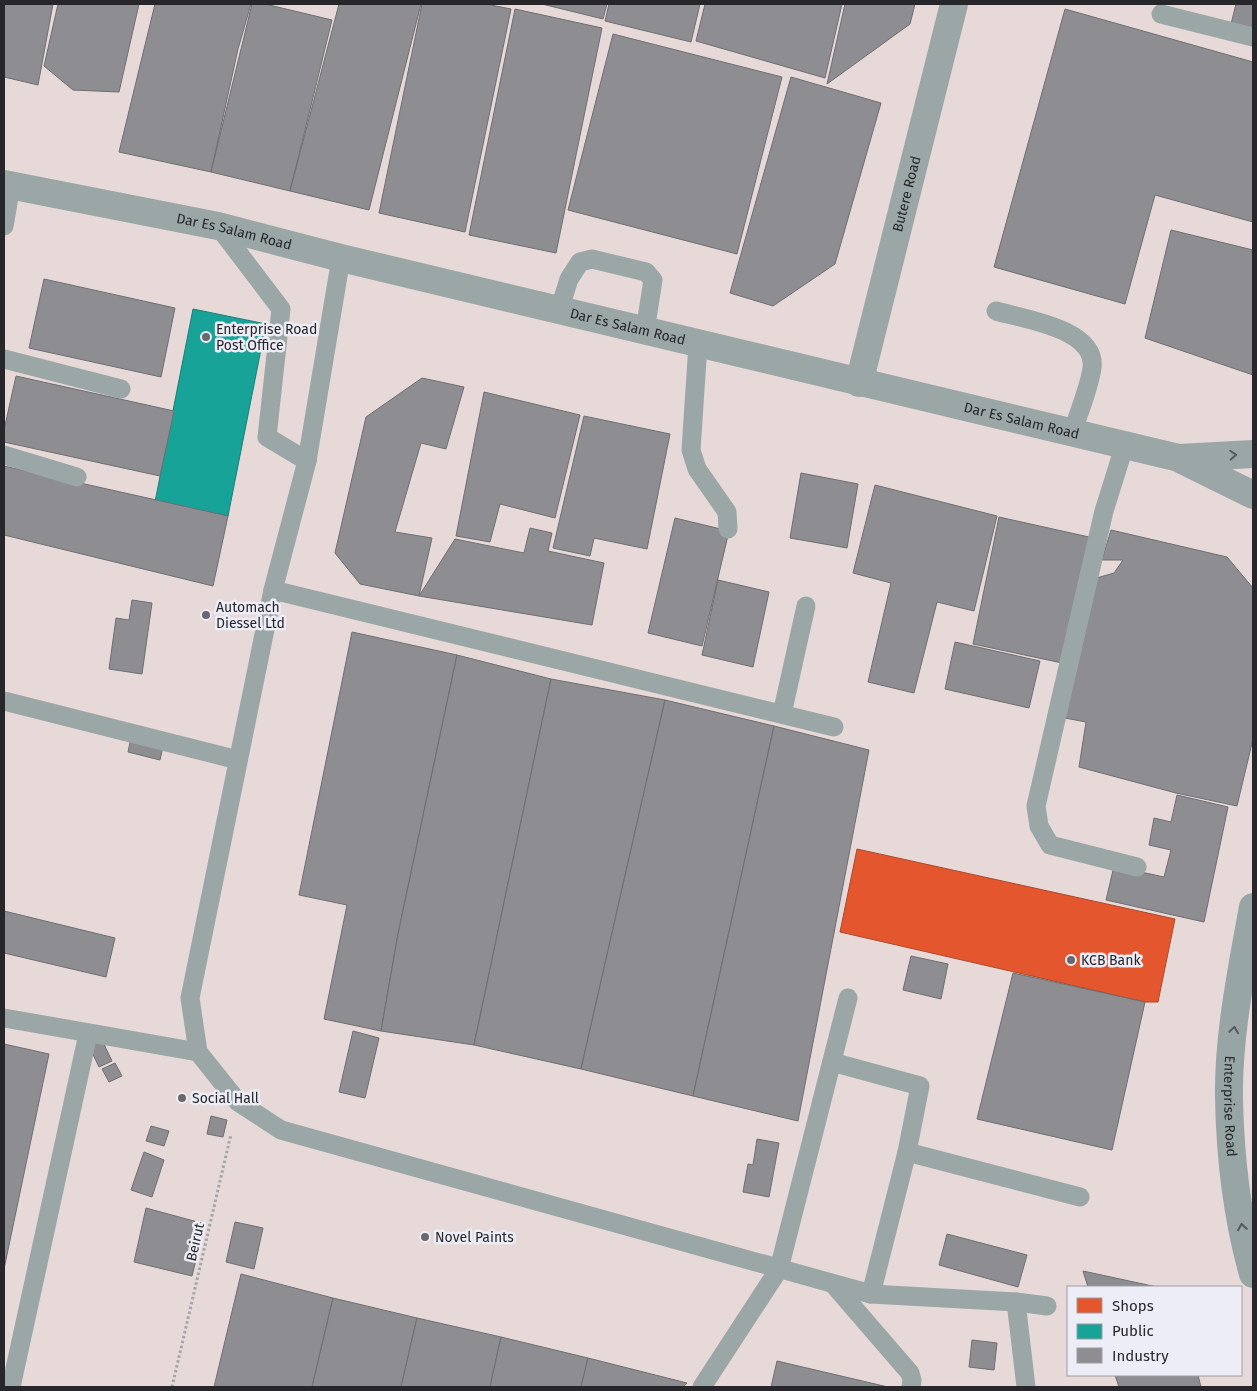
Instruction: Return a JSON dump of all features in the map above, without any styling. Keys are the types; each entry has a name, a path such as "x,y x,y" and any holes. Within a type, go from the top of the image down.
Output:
{"main road":[{"name":"Enterprise Road","path":"1253,908 1232,1043 1229,1096 1233,1164 1245,1243 1253,1274"}],"street":[{"name":"Butere Road","path":"859,383 954,4"},
{"name":"Dar Es Salam Road","path":"7,185 218,226 559,311 859,383 1072,431 1178,458 1253,454"},
{"path":"1178,458 1253,496"}],"lane":[{"path":"1161,14 1253,37"},
{"path":"4,226 7,185"},
{"path":"218,226 281,309 267,437 307,461"},
{"path":"341,258 307,461 273,590 190,998 198,1052 238,1102 281,1130 779,1270 871,1294 1016,1302 1047,1306"},
{"path":"559,311 569,279 580,262 592,259 646,272 653,280 645,331"},
{"path":"996,311 1069,332 1087,345 1092,366 1072,431"},
{"path":"698,344 691,450 697,469 727,512 728,529"},
{"path":"4,359 121,389"},
{"path":"1125,444 1104,511 1036,806 1038,826 1050,845 1137,867"},
{"path":"4,455 77,477"},
{"path":"273,590 834,727"},
{"path":"782,714 806,606"},
{"path":"4,701 238,760"},
{"path":"702,1387 779,1270 848,998"},
{"path":"4,1018 198,1052"},
{"path":"11,1387 88,1034"},
{"path":"832,1062 920,1086 906,1152 871,1294"},
{"path":"906,1152 1080,1197"},
{"path":"834,1285 910,1373 911,1387"},
{"path":"1016,1302 1026,1387"}],"path":[{"name":"Beirut","path":"172,1387 238,1102"}],"shaded area":[{"path":"4,4 1253,4 1253,1387 4,1387"}],"building: Shops":[{"path":"857,849 1175,919 1158,1002 1145,1002 840,932"}],"building: Public":[{"path":"193,309 266,324 228,516 155,502"}],"building: Industry":[{"path":"4,4 53,4 38,85 4,77"},
{"path":"58,4 139,4 119,92 73,90 44,66"},
{"path":"155,4 251,4 238,49 211,172 119,152"},
{"path":"252,4 265,4 332,20 290,191 211,172"},
{"path":"339,4 421,4 369,210 290,191"},
{"path":"422,4 486,4 511,9 465,232 379,213"},
{"path":"542,4 607,4 603,19"},
{"path":"609,4 700,4 691,42 605,21"},
{"path":"705,4 842,4 825,78 696,41"},
{"path":"845,4 915,4 910,24 827,84"},
{"path":"1236,4 1253,4 1253,33 1230,28"},
{"path":"515,9 602,28 556,253 469,235"},
{"path":"1065,9 1253,62 1253,222 1155,195 1125,304 994,267"},
{"path":"613,34 782,77 737,254 568,210"},
{"path":"791,77 881,103 835,264 773,306 730,293"},
{"path":"1171,230 1253,250 1253,375 1145,338"},
{"path":"44,279 175,308 161,377 29,348"},
{"path":"16,376 174,411 160,476 4,442 4,430"},
{"path":"422,378 464,387 446,449 421,443 395,532 432,538 419,596 360,584 335,553 366,417"},
{"path":"484,392 580,415 555,518 500,504 490,542 456,536"},
{"path":"584,416 670,434 647,549 594,538 590,556 553,548"},
{"path":"4,466 228,516 213,586 4,535"},
{"path":"801,473 858,484 847,548 790,538"},
{"path":"875,485 997,516 974,611 937,602 914,693 868,682 891,583 853,573"},
{"path":"999,517 1089,537 1062,663 973,644"},
{"path":"675,518 729,531 702,646 648,633"},
{"path":"530,528 552,533 548,551 604,563 592,625 419,596 455,539 524,553"},
{"path":"1111,530 1227,557 1253,588 1253,739 1237,806 1176,793 1079,767 1086,722 1065,718 1093,579 1114,573 1123,560 1102,560"},
{"path":"718,580 769,592 753,667 702,655"},
{"path":"132,600 152,603 142,674 109,669 116,618 129,620"},
{"path":"352,632 457,655 398,934 381,1031 324,1019 347,905 299,895"},
{"path":"955,642 1040,661 1029,708 945,689"},
{"path":"457,655 551,679 474,1045 381,1031 398,934"},
{"path":"551,679 665,700 581,1069 474,1045"},
{"path":"665,700 774,726 693,1096 581,1069"},
{"path":"774,726 869,750 798,1121 693,1096"},
{"path":"132,733 164,742 160,760 128,752"},
{"path":"1177,795 1228,807 1204,922 1106,900 1114,866 1164,877 1171,850 1149,845 1154,818 1171,822"},
{"path":"4,911 115,938 106,977 4,953"},
{"path":"911,956 948,964 941,999 903,990"},
{"path":"1013,973 1145,1002 1112,1150 977,1119"},
{"path":"353,1031 379,1038 365,1098 339,1092"},
{"path":"101,1038 112,1061 99,1067 88,1044"},
{"path":"4,1044 49,1054 4,1269"},
{"path":"115,1063 122,1076 109,1082 102,1069"},
{"path":"211,1116 227,1120 223,1137 207,1134"},
{"path":"151,1126 169,1131 164,1146 146,1141"},
{"path":"757,1139 779,1143 769,1197 743,1192 748,1164 753,1165"},
{"path":"144,1152 164,1160 152,1197 131,1190"},
{"path":"146,1208 205,1224 192,1276 134,1262"},
{"path":"235,1222 263,1228 254,1269 226,1262"},
{"path":"947,1234 1027,1255 1018,1287 939,1265"},
{"path":"1083,1271 1152,1286 1088,1286"},
{"path":"241,1274 333,1298 312,1387 214,1387"},
{"path":"333,1298 417,1318 401,1387 312,1387"},
{"path":"417,1318 501,1337 490,1387 401,1387"},
{"path":"501,1337 588,1358 581,1387 490,1387"},
{"path":"972,1340 997,1343 994,1370 969,1367"},
{"path":"588,1358 687,1383 683,1387 581,1387"},
{"path":"777,1361 888,1387 771,1387"},
{"path":"1115,1376 1198,1376 1201,1387 1119,1387"}],"place":[{"name":"Enterprise Road Post Office","path":"206,337"},
{"name":"Automach Diessel Ltd","path":"206,615"},
{"name":"KCB Bank","path":"1071,960"},
{"name":"Social Hall","path":"182,1098"},
{"name":"Novel Paints","path":"425,1237"}]}
